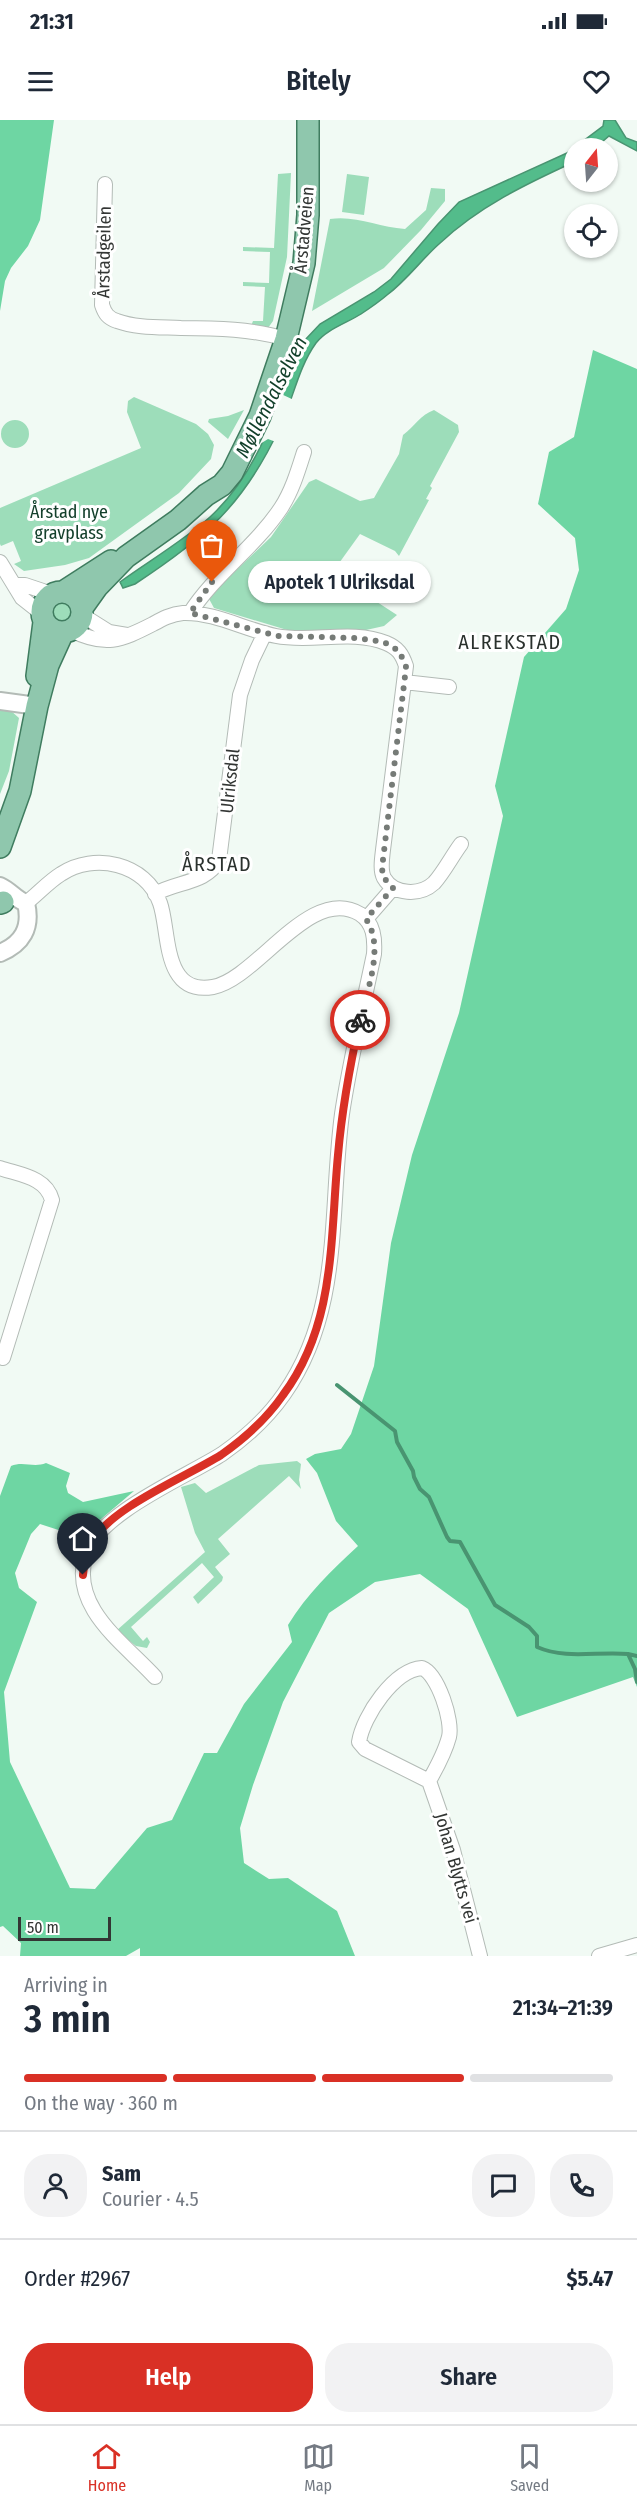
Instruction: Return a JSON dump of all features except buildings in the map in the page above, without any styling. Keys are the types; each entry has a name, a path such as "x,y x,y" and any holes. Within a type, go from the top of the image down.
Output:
{"main road":[{"name":"Årstadveien","path":"126,557 222,485 268,398 300,286 306,246 309,120"},
{"path":"37,706 35,688 44,602 111,561 126,557"},
{"path":"0,847 20,791 37,706 48,665 97,587 126,557"},
{"path":"57,593 76,597 74,621"},
{"path":"43,617 52,630 74,621"},
{"path":"0,820 12,789 23,771"}],"street":[{"name":"Årstadgeilen","path":"105,184 102,305 109,318 118,322 152,327 236,330 267,333 286,339"},
{"path":"190,613 212,582 250,544 281,508 304,452"},
{"path":"0,562 22,598 43,617"},
{"path":"14,585 25,585 57,593"},
{"path":"74,621 108,642 118,641 171,615 190,613 278,636 370,639 384,642 399,651 406,666 383,850 383,877 393,888 412,892 425,889 434,882 461,844"},
{"path":"74,621 109,632 129,635"},
{"name":"Ulriksdal","path":"155,894 178,884 201,878 215,868 219,860 240,695 252,660 265,633"},
{"path":"404,682 449,687"},
{"path":"0,701 37,706"},
{"path":"0,953 13,948 24,937 28,920 8,899 75,867 93,863 129,869 143,878 160,904 167,949 175,970 191,984 214,987 229,980 317,913 335,907 359,914 366,919 374,935 374,954 342,1115 328,1284 319,1324 311,1345 284,1395 245,1436 220,1455 130,1507 101,1530 86,1553 83,1575 84,1590 90,1605 114,1636 156,1677"},
{"path":"366,919 393,888"},
{"path":"0,1168 41,1182 47,1187 52,1200 2,1364"},
{"path":"418,1668 426,1669 433,1676 444,1705 449,1732 429,1781 365,1749 359,1742 366,1718 383,1694 407,1673 418,1668"},
{"name":"Johan Blytts vei","path":"429,1781 453,1850 480,1956"},
{"path":"599,1956 637,1945"}],"green space":[{"path":"291,173 287,257 273,321 268,328 251,326 253,321 263,321 265,287 243,286 243,282 269,283 270,252 243,251 243,247 274,248 278,174"},
{"path":"347,174 369,177 364,215 342,212"},
{"path":"431,188 445,189 445,201 421,230 384,268 312,311 330,219 358,220 405,229 426,210"},
{"name":"Årstad nye gravplass","path":"134,397 196,424 208,434 214,445 211,459 179,493 89,558 65,565 24,571 14,564 21,561 13,541 1,546 0,544 0,508 141,448 127,412 128,401"},
{"path":"244,410 228,439 208,422 209,419 228,416"},
{"path":"434,410 458,425 459,432 430,486 432,488 426,499 429,500 399,556 395,551 360,534 337,566 354,587 397,615 384,626 366,630 297,633 214,608 208,597 271,537 309,482 316,479 360,501 374,498 399,454 403,435 421,418"},
{"path":"15,420 25,424 29,434 25,444 15,448 5,444 1,434 5,424"},
{"path":"61,602 68,605 71,612 68,619 61,622 54,619 51,612 54,605"},
{"path":"0,710 10,710 19,718 9,771 0,794"},
{"path":"297,1461 301,1464 299,1480 301,1489 289,1476 218,1539 230,1554 215,1567 223,1577 222,1581 198,1604 193,1597 214,1577 202,1563 131,1627 143,1641 147,1637 150,1642 147,1648 136,1646 116,1631 205,1552 195,1533 181,1487 195,1483 206,1493 259,1465"}],"shaded area":[{"path":"0,120 54,120 40,220 28,246 11,268 5,281 0,311"},
{"name":"Møllendalselven","path":"604,120 615,120 626,138 637,142 637,151 618,141 618,138 609,136 587,138 603,126"},
{"name":"Møllendalselven","path":"564,154 564,167 520,188 470,219 439,244 384,298 321,338 300,373 285,417 266,454 237,499 220,518 182,551 135,584 123,588 120,582 200,526 227,499 242,479 266,435 299,341 304,341 320,324 374,292 391,279 459,202"},
{"path":"593,350 637,369 637,1687 633,1677 517,1717 468,1609 420,1574 375,1582 329,1613 283,1702 240,1828 244,1863 269,1879 288,1878 337,1911 355,1956 140,1956 140,1948 126,1956 20,1956 21,1943 3,1926 0,1927 0,1496 11,1466 46,1463 70,1473 66,1486 68,1493 83,1502 134,1491 80,1537 40,1524 31,1534 15,1573 19,1588 37,1602 4,1692 10,1762 70,1888 95,1889 147,1828 172,1820 204,1753 217,1753 244,1704 292,1642 288,1625 295,1614 320,1583 358,1546 336,1521 317,1473 306,1459 315,1454 341,1449 351,1434 374,1366 391,1243 412,1155 459,1013 503,816 495,786 524,657 566,609 579,570 575,538 538,504 549,452 574,437"}],"pier":[{"path":"281,394 294,400 283,428 276,442 268,439 260,444"}],"waterway":[{"path":"337,1385 395,1431 397,1442 414,1477 420,1489 429,1497 447,1537 450,1541 460,1542 495,1605 529,1627 537,1636 537,1647 571,1654 628,1654 635,1669 637,1682"},
{"path":"628,1654 637,1656"}],"way so far":[{"path":"212,582 190,613 278,636 370,639 394,647 403,656 406,666 382,868 383,877 393,888 381,905 366,919 372,927 375,945 360,1020"}],"place":[{"name":"Apotek 1 Ulriksdal","path":"212,582"}],"district":[{"name":"ALREKSTAD","path":"510,642"},
{"name":"ÅRSTAD","path":"217,864"}],"route":[{"path":"83,1575 84,1560 89,1545 101,1530 130,1507 220,1455 245,1436 284,1395 305,1359 319,1324 328,1284 342,1115 360,1020"}]}
